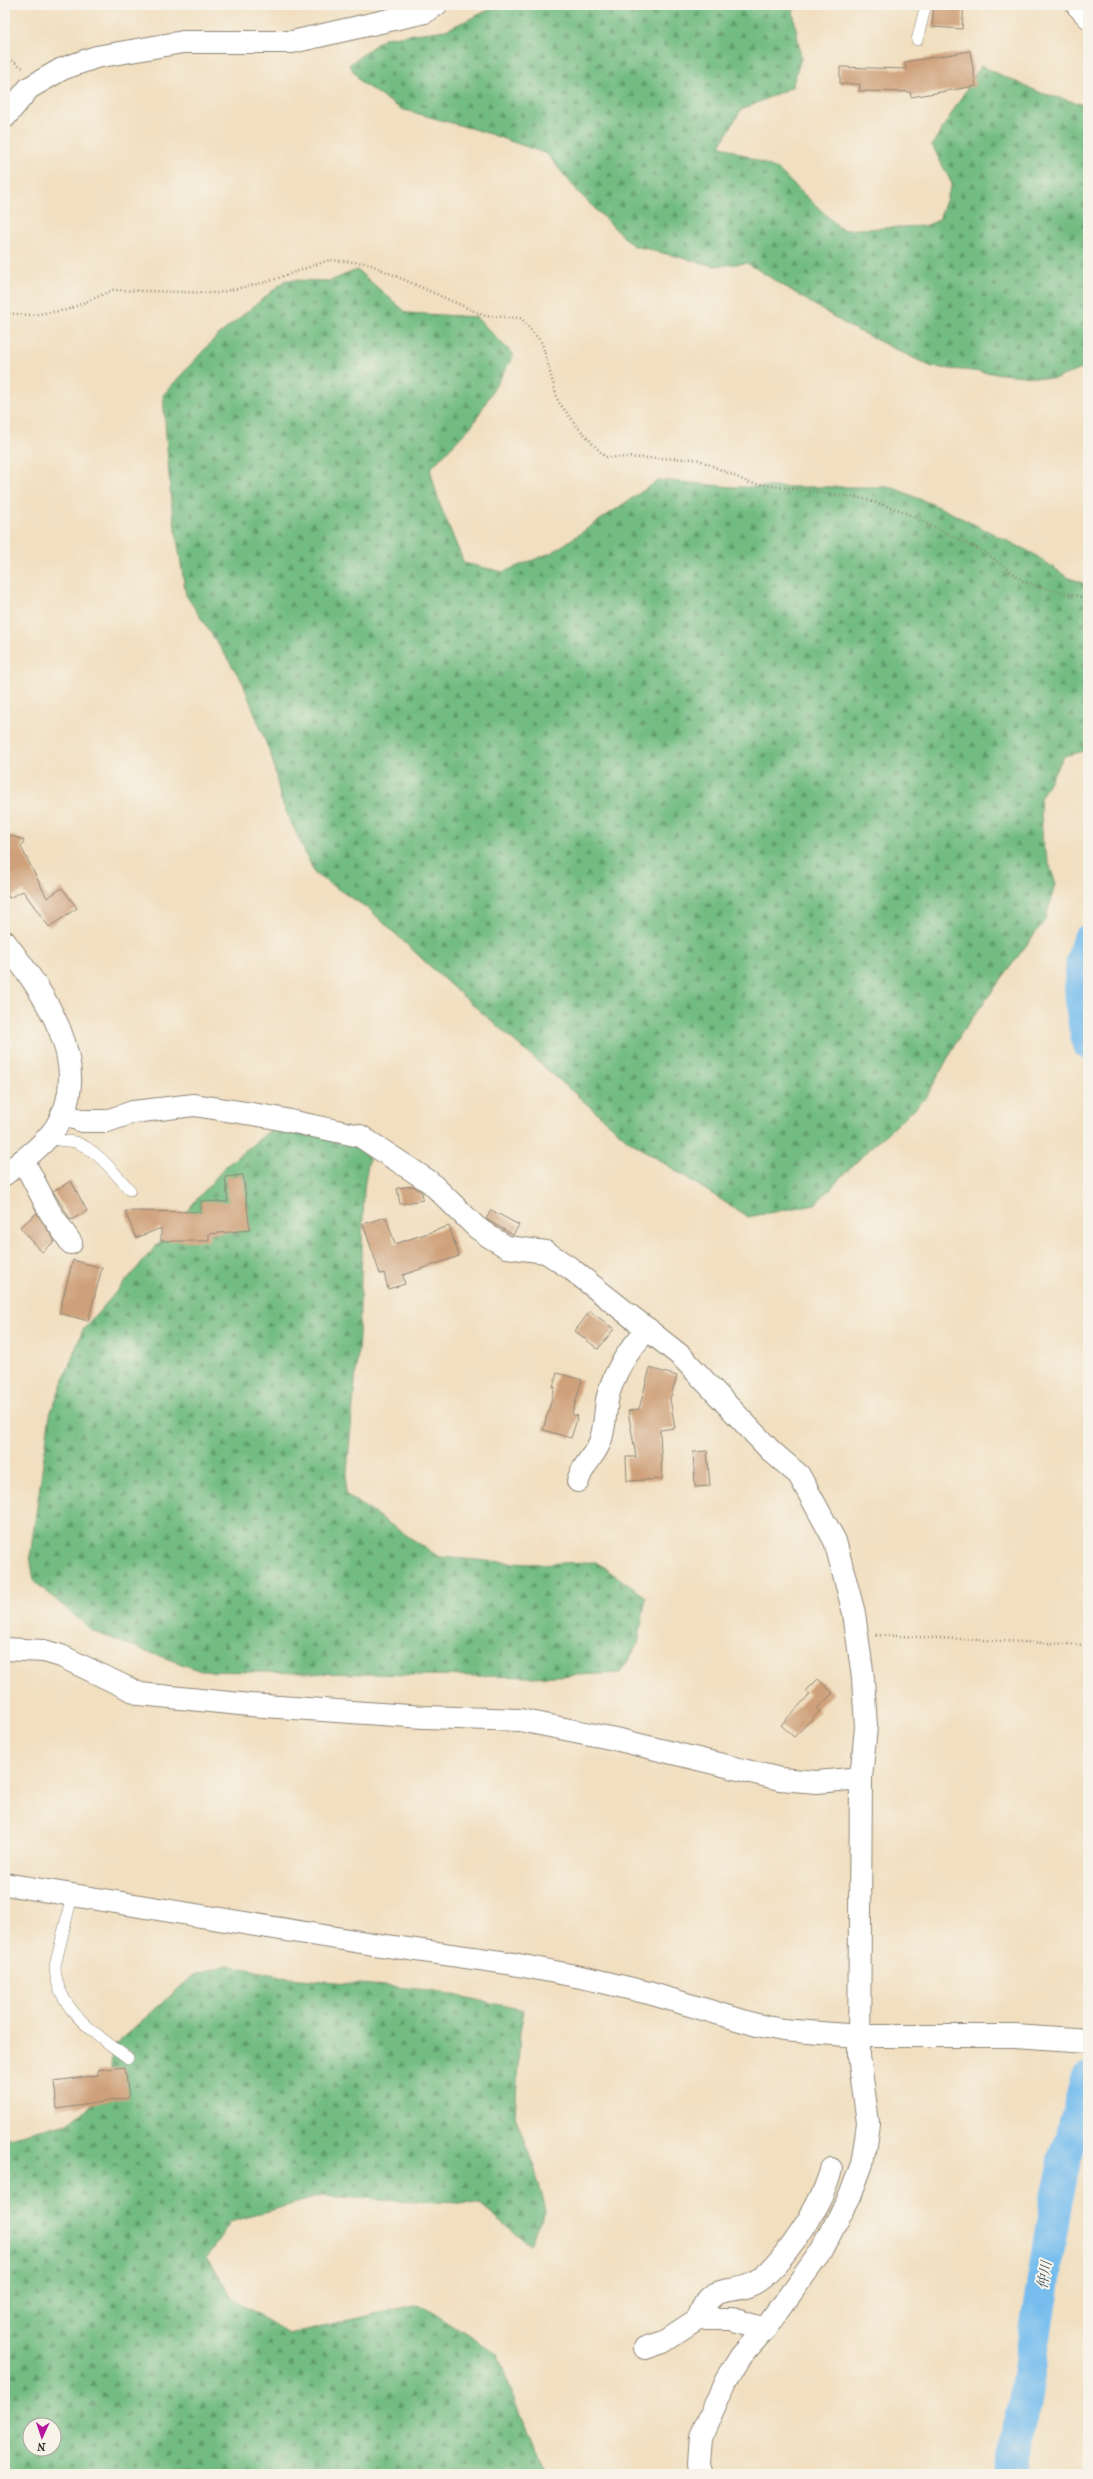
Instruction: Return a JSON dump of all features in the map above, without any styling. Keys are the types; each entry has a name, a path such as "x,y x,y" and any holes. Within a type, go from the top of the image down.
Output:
{"street":[{"path":"5,117 29,88 62,69 96,57 183,42 292,42 425,12 436,5"},
{"path":"1076,5 1088,17"},
{"path":"5,942 36,988 65,1042 70,1076 68,1098 62,1114 48,1138 5,1174"},
{"path":"62,1114 83,1121 107,1121 133,1112 194,1105 271,1117 360,1136 430,1182 476,1227 490,1237 507,1247 546,1252 648,1329 680,1356 770,1451 799,1475 835,1541 854,1613 858,1639 866,1727 861,1778 859,2056 868,2123 862,2164 839,2220 820,2253 765,2329 741,2356 713,2405 702,2437 699,2464 702,2474"},
{"path":"22,1160 50,1212 71,1244"},
{"path":"578,1481 582,1468 600,1442 608,1399 615,1376 631,1348 648,1329"},
{"path":"5,1649 44,1651 61,1656 140,1694 250,1705 424,1717 520,1720 615,1739 780,1779 817,1782 861,1778"},
{"path":"5,1884 72,1896 508,1963 586,1978 649,1993 757,2025 814,2034 859,2036 1014,2036 1080,2040"},
{"path":"698,2318 703,2302 716,2292 748,2287 761,2278 794,2243 828,2182 831,2169"},
{"path":"645,2348 663,2342 698,2318 732,2319 765,2329"}],"lane":[{"path":"917,40 926,5"},
{"path":"48,1138 59,1142 75,1142 91,1152 130,1190"},
{"path":"72,1896 56,1966 58,1983 64,2001 94,2032 128,2058"}],"path":[{"path":"5,313 30,315 67,310 113,290 216,293 267,282 329,260 367,263 485,316 522,318 542,343 558,401 575,424 605,457 698,459 750,483 861,498 902,511 942,530 986,553 1023,582 1038,588 1088,598"},
{"path":"858,1639 877,1634 1088,1645"}],"green space":[{"path":"500,5 792,5 801,58 792,87 741,110 720,145 777,169 842,230 925,226 939,220 952,184 932,145 981,66 1041,93 1088,106 1088,367 1053,379 932,367 850,327 747,263 714,266 632,245 580,194 547,154 484,132 401,109 362,83 349,65 384,38 446,30"},
{"path":"357,270 407,313 476,317 514,355 473,424 430,469 440,505 464,563 503,572 553,552 659,480 732,487 891,487 941,508 1032,553 1067,577 1088,585 1088,750 1064,756 1040,798 1043,846 1056,884 1045,920 962,1032 926,1098 869,1149 815,1204 748,1217 628,1140 448,983 370,910 315,874 281,800 272,758 242,681 186,595 171,501 163,395 216,337 286,280 330,281"},
{"path":"283,1120 343,1135 369,1158 364,1188 359,1338 345,1494 439,1557 528,1564 596,1562 646,1597 638,1644 620,1673 533,1677 201,1671 94,1632 34,1581 30,1556 50,1414 83,1330 226,1166"},
{"path":"228,1965 289,1978 430,1990 524,2010 520,2031 515,2116 535,2170 546,2210 529,2244 480,2204 321,2196 230,2222 206,2258 234,2299 289,2334 419,2304 497,2354 544,2474 5,2474 5,2139 68,2123 110,2091 112,2047 194,1975"}],"building":[{"path":"934,5 964,5 962,29 932,27"},
{"path":"970,51 976,86 911,97 910,92 859,91 860,84 840,84 840,67 906,69 905,62"},
{"path":"5,834 24,840 21,847 47,898 62,888 77,908 49,927 23,891 9,898 5,890"},
{"path":"243,1175 250,1230 209,1234 209,1241 161,1241 161,1228 136,1238 125,1211 201,1212 201,1201 228,1202 225,1177"},
{"path":"71,1181 87,1211 71,1220 53,1191"},
{"path":"413,1186 422,1192 423,1200 400,1204 397,1188"},
{"path":"491,1210 519,1225 513,1235 486,1219"},
{"path":"37,1213 55,1241 42,1252 20,1227"},
{"path":"386,1217 395,1244 449,1226 459,1256 403,1275 405,1284 388,1289 384,1273 380,1274 363,1224"},
{"path":"73,1260 102,1268 88,1321 59,1313"},
{"path":"590,1311 614,1329 598,1349 575,1331"},
{"path":"650,1368 677,1376 670,1399 675,1428 660,1430 662,1479 627,1481 626,1457 636,1457 628,1411 639,1409"},
{"path":"557,1373 582,1380 572,1414 578,1416 571,1438 543,1430 555,1387 553,1387"},
{"path":"707,1451 710,1486 695,1487 693,1452"},
{"path":"818,1679 833,1693 817,1709 820,1711 794,1737 781,1725 810,1694 806,1691"},
{"path":"125,2067 129,2098 57,2109 54,2081 98,2075 98,2070"}],"waterway":[{"name":"仲川","path":"1088,941 1084,954 1081,979 1083,1018 1088,1043"},
{"name":"仲川","path":"1013,2474 1056,2200 1066,2155 1088,2079"}]}
